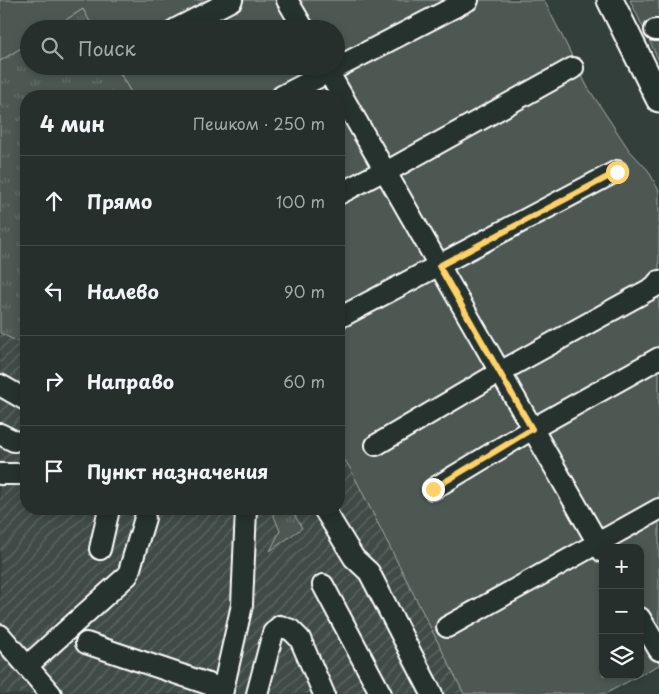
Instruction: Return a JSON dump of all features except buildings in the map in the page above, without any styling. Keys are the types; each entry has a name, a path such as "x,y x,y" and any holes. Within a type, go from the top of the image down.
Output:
{"main road":[{"path":"610,0 659,99"}],"street":[{"path":"193,20 232,0"},
{"path":"287,0 299,20"},
{"path":"345,60 468,0"},
{"path":"345,191 379,173 386,172 573,68"},
{"path":"292,90 316,75"},
{"path":"329,75 338,90"},
{"path":"345,102 599,546"},
{"path":"345,315 617,172"},
{"path":"376,445 500,372 647,291 659,281"},
{"path":"433,489 532,429 659,358"},
{"path":"0,385 20,397"},
{"path":"0,474 20,474"},
{"path":"606,544 659,509"},
{"path":"100,549 108,515"},
{"path":"86,643 222,692 242,606 246,515"},
{"path":"328,515 354,558 369,572 432,694"},
{"path":"27,666 128,576 145,518"},
{"path":"447,627 599,549"},
{"path":"323,585 381,694"},
{"path":"644,625 659,650"},
{"path":"257,694 273,633 280,626 291,630 300,638 324,694"},
{"path":"0,635 51,694"}],"shaded area":[{"path":"0,333 20,343 20,515 273,515 280,531 270,550 302,528 294,515 345,515 345,460 464,694 0,694"}],"green space":[{"path":"0,0 544,0 587,86 629,150 648,170 659,191 659,665 644,673 644,544 599,544 599,679 633,679 605,694 464,694 345,460 345,90 130,90 121,75 345,75 345,20 89,20 83,9 65,20 20,20 20,49 0,61"},
{"path":"630,0 659,0 659,61"},
{"path":"83,9 89,20 65,20"},
{"path":"20,49 20,75 121,75 130,90 20,90 20,343 0,333 0,61"},
{"path":"273,515 294,515 302,528 270,551 280,531"}],"route":[{"path":"433,489 532,429 439,266 617,172"}]}
